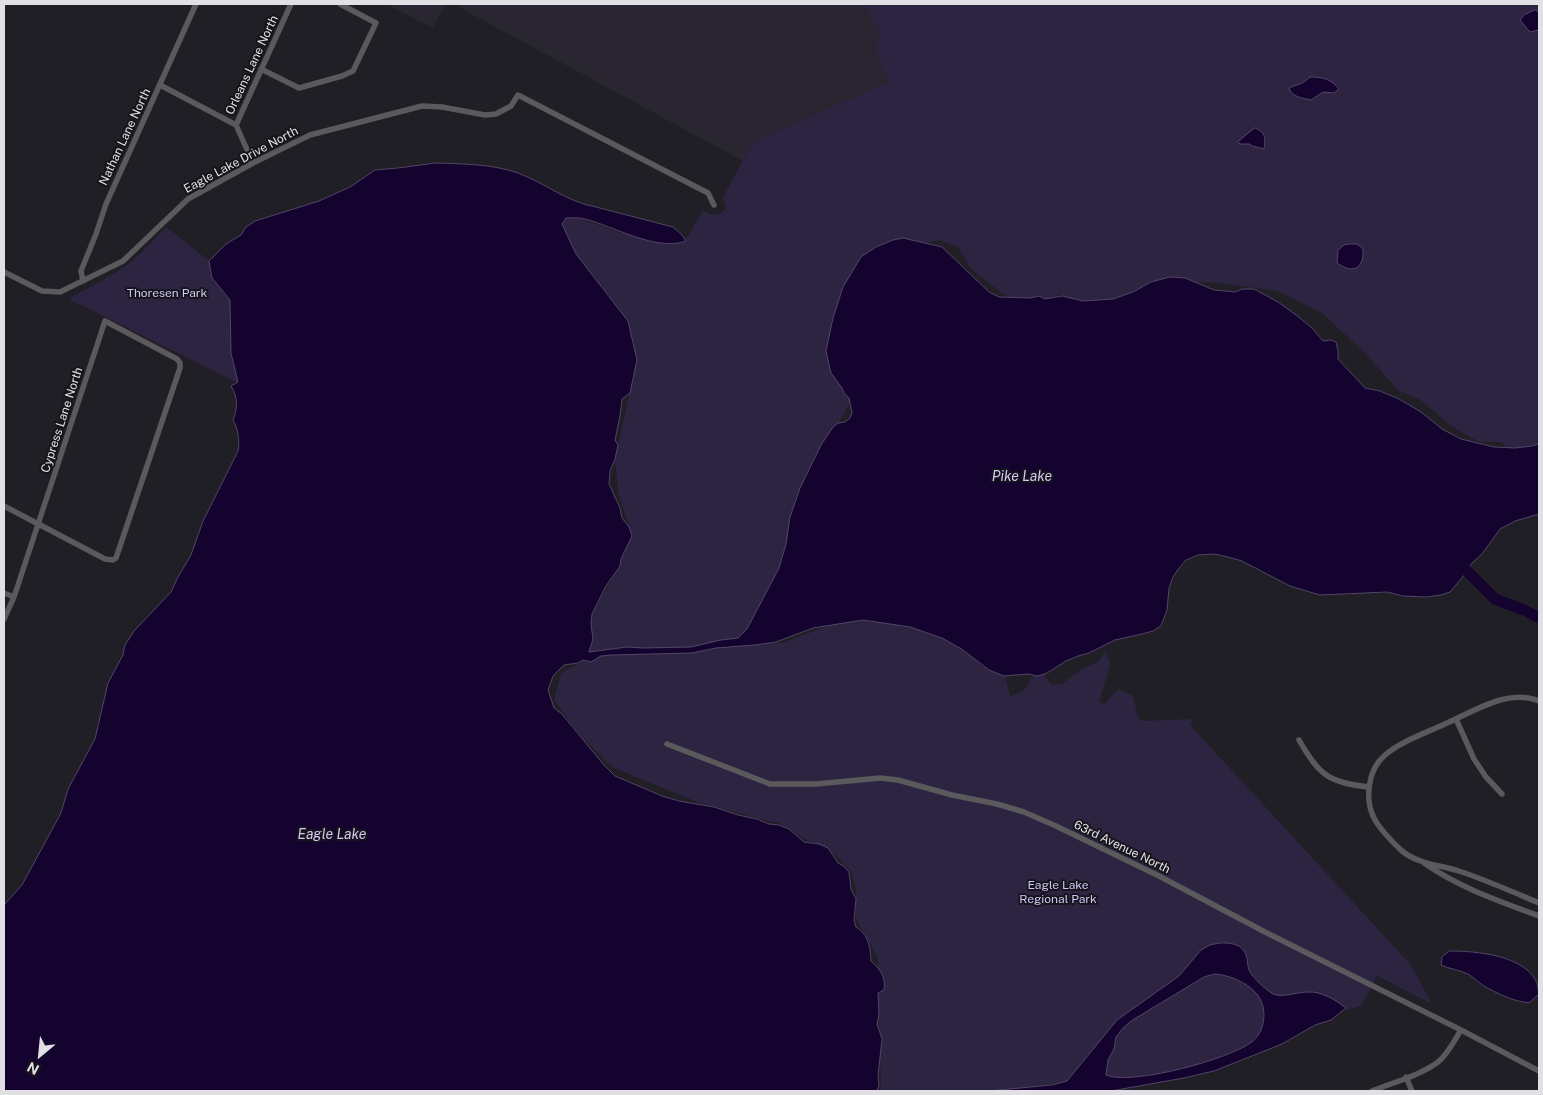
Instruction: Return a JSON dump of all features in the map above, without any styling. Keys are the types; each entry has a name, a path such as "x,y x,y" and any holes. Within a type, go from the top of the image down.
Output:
{"street":[{"name":"Nathan Lane North","path":"83,281 80,271 96,234 106,204 196,4"},
{"name":"Orleans Lane North","path":"253,162 236,124 291,4"},
{"path":"261,69 299,88 353,71 376,22 340,4"},
{"path":"160,86 236,124"},
{"name":"Eagle Lake Drive North","path":"4,272 37,289 48,292 60,292 123,261 188,199 253,162 310,135 422,106 442,107 485,115 496,114 511,106 518,95 708,193 714,205"},
{"name":"Cypress Lane North","path":"106,321 177,359 180,363 180,368 116,558 113,560 105,559 38,524 106,321"},
{"path":"4,506 38,524 14,597 4,619"},
{"path":"4,593 14,597"},
{"path":"1539,701 1520,696 1511,697 1492,703 1400,744 1376,765 1368,797 1373,817 1402,850 1445,878 1481,895 1539,916"},
{"path":"1456,719 1474,759 1486,777 1502,794"},
{"path":"1299,740 1311,760 1326,775 1340,783 1369,787"},
{"name":"63rd Avenue North","path":"667,744 770,784 816,784 880,778 898,780 1024,812 1107,850 1539,1071"},
{"path":"1420,861 1459,871 1539,903"},
{"path":"1372,1091 1418,1073 1438,1062 1451,1047 1461,1030"},
{"path":"1406,1077 1412,1091"}],"shaded area":[{"path":"386,4 446,4 433,27"},
{"path":"453,4 1056,4 1052,12 754,141 743,161"}],"green space":[{"name":"Eagle Lake Regional Park","path":"865,4 1539,4 1539,454 1511,456 1502,442 1479,442 1453,427 1419,399 1399,391 1365,353 1322,313 1277,291 1211,282 1190,283 1108,307 1087,300 1072,303 1060,294 1039,305 1017,305 971,269 958,247 939,240 901,249 850,392 850,403 825,446 768,643 782,643 828,626 880,618 903,627 947,632 1001,659 1010,696 1023,691 1035,674 1043,674 1052,685 1062,684 1080,670 1098,662 1106,651 1110,665 1099,702 1105,704 1118,689 1133,696 1138,717 1143,721 1193,719 1190,725 1410,964 1432,1004 1376,975 1374,983 1360,1006 1301,1023 1192,1069 1129,1083 1059,1083 997,1091 881,1091 877,956 856,919 856,889 851,871 828,848 806,840 778,822 697,802 612,767 580,735 554,700 561,673 582,662 593,639 592,614 620,566 621,559 632,536 618,492 615,459 637,360 628,321 576,254 562,224 566,218 579,218 621,233 685,241 703,210 714,215 720,214 726,209 723,197 754,141 889,82 880,63 877,49 880,32"},
{"name":"Thoresen Park","path":"166,227 209,261 212,278 230,300 231,353 238,383 69,299 133,261"}],"water":[{"path":"1535,10 1539,12 1539,30 1530,32 1520,20 1524,15"},
{"path":"1310,77 1326,79 1339,89 1334,93 1323,92 1311,100 1298,97 1290,91 1289,88 1302,83"},
{"path":"1255,128 1263,134 1265,139 1264,149 1238,142"},
{"name":"Eagle Lake","path":"436,163 488,166 518,173 585,205 673,227 686,241 674,244 649,241 580,218 566,218 562,224 576,254 628,321 637,360 630,393 622,399 615,440 618,445 610,471 609,484 620,508 622,518 629,527 632,536 621,559 620,566 606,586 592,614 593,639 589,652 627,647 691,647 738,638 747,629 779,568 786,544 790,517 800,488 821,445 833,427 838,423 845,422 852,413 849,398 831,373 826,351 833,318 843,287 861,257 876,247 903,238 942,247 989,292 999,297 1030,298 1039,296 1045,299 1062,296 1083,301 1113,299 1133,292 1151,282 1170,277 1185,278 1214,290 1235,292 1242,289 1254,289 1278,302 1296,315 1312,328 1323,341 1331,340 1336,342 1338,359 1365,388 1380,391 1399,399 1421,412 1442,429 1461,439 1494,447 1515,448 1539,444 1539,514 1515,521 1500,529 1450,592 1426,597 1403,596 1387,592 1320,595 1290,586 1242,561 1214,554 1198,555 1186,560 1173,577 1169,588 1167,610 1161,626 1153,631 1115,640 1089,653 1066,661 1047,673 1038,676 1028,674 1004,676 989,670 963,650 942,638 910,627 863,620 813,628 776,642 716,648 692,653 601,656 591,662 583,660 578,663 564,665 553,676 548,690 554,708 562,714 615,776 662,796 714,807 789,829 804,842 819,844 828,848 838,863 849,872 851,889 856,899 854,920 856,927 864,934 869,946 871,961 880,970 884,981 884,990 878,993 879,1015 877,1024 882,1039 877,1091 4,1091 4,905 22,885 61,813 68,789 95,739 108,683 123,655 125,645 134,631 171,592 191,555 203,521 238,451 238,435 233,420 237,403 231,386 238,382 231,353 230,300 212,278 209,261 226,244 241,235 246,227 255,221 319,201 350,187 375,170"},
{"path":"1357,244 1363,249 1360,265 1353,269 1348,269 1337,263 1338,250 1344,245"},
{"path":"1228,943 1235,944 1241,948 1247,957 1248,968 1251,973 1273,994 1313,992 1333,999 1346,1008 1331,1020 1315,1025 1282,1044 1214,1071 1184,1078 1111,1091 988,1091 1052,1085 1067,1081 1117,1020 1179,976 1201,950 1210,945","holes":["1215,974 1242,982 1260,998 1264,1018 1261,1031 1253,1041 1225,1055 1181,1069 1136,1077 1106,1075 1108,1060 1114,1049 1116,1037 1123,1028 1131,1021 1204,977"]},
{"path":"1450,951 1499,956 1522,966 1537,983 1539,994 1529,1003 1511,999 1495,992 1468,974 1441,965 1442,957"}],"waterway":[{"path":"1467,571 1495,599 1539,618"}],"water label":[{"name":"Pike Lake","path":"1022,477"}]}
